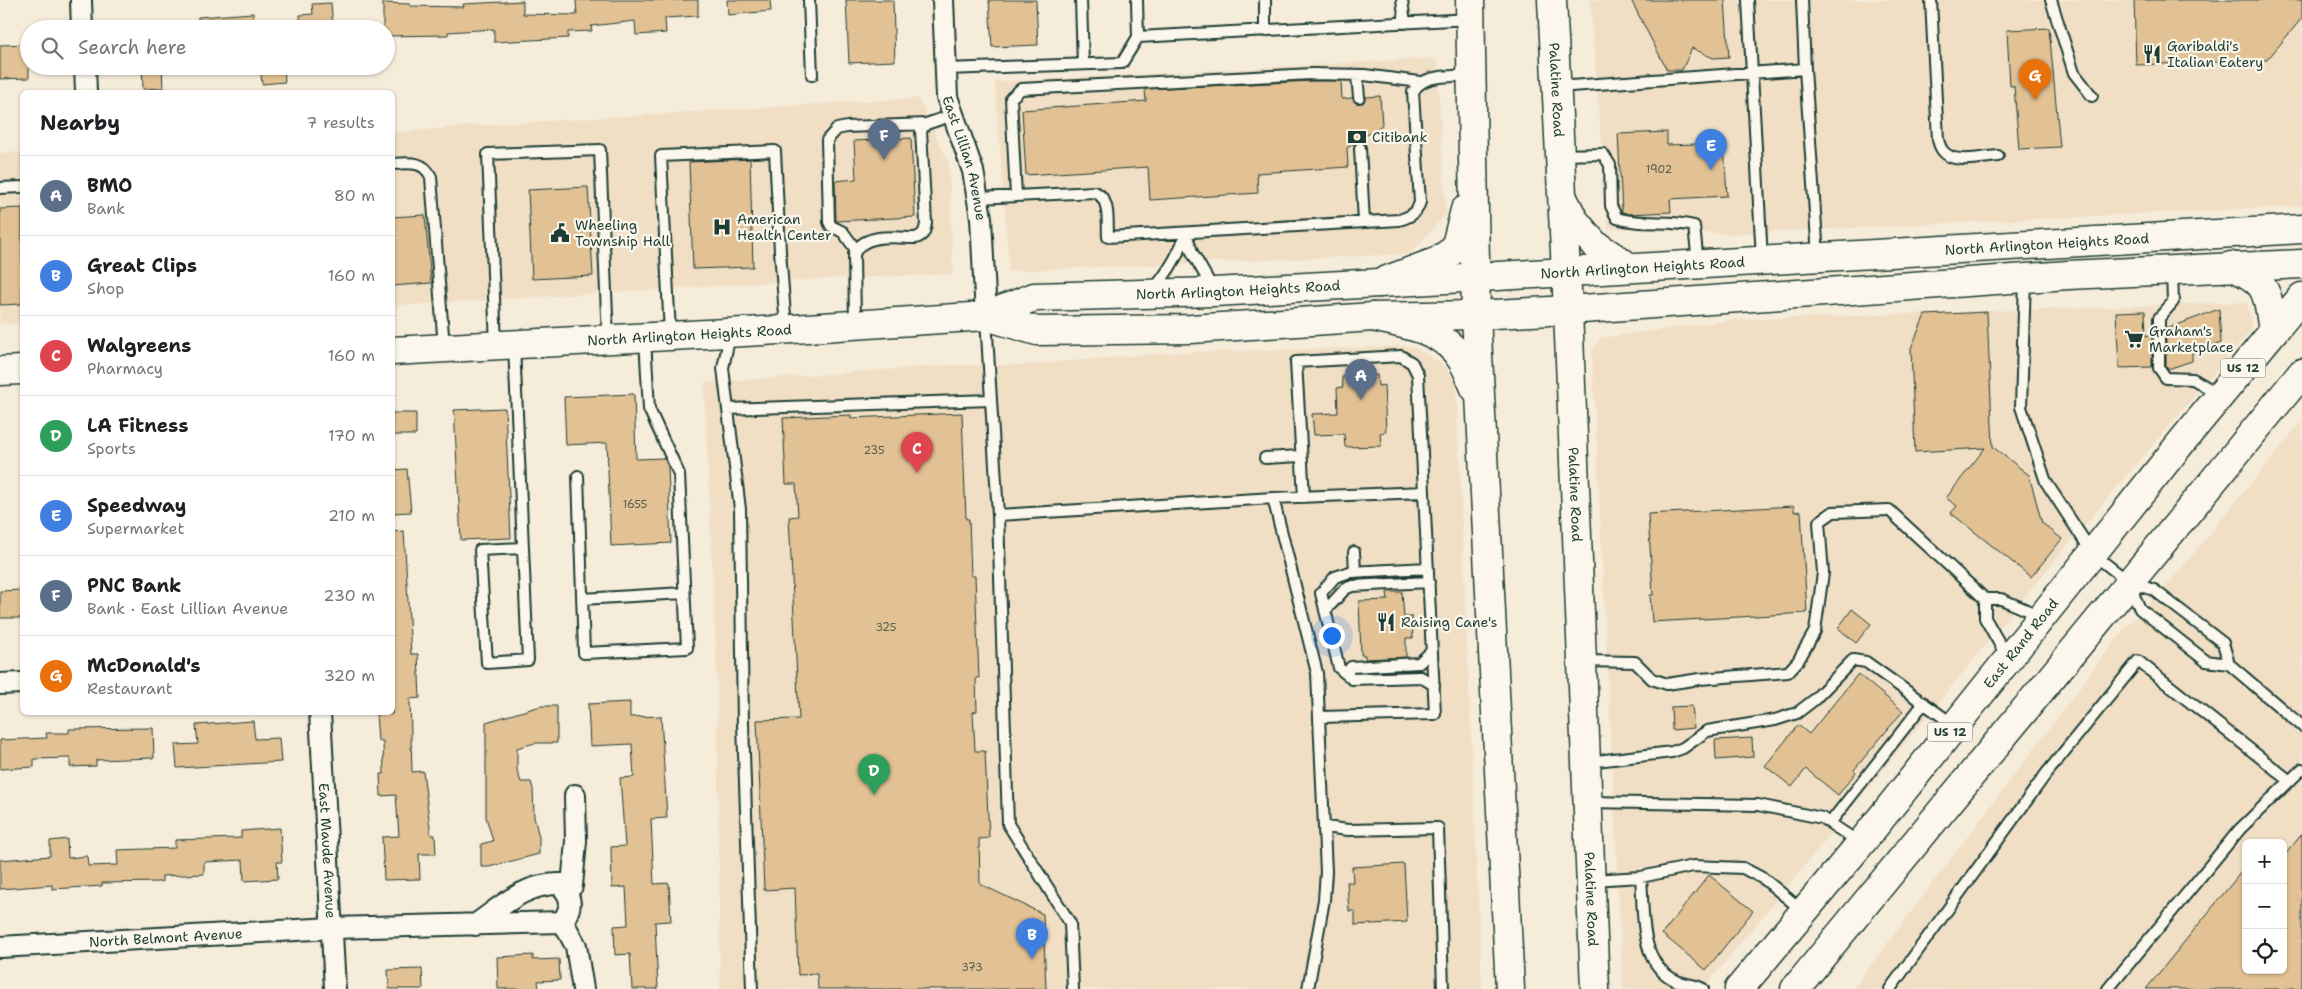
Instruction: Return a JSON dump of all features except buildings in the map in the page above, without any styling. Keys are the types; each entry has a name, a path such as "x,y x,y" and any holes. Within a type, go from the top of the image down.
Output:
{"main road":[{"name":"Palatine Road","path":"1552,0 1568,310 1595,989"},
{"path":"1471,10 1476,315 1510,989"},
{"path":"1379,283 1438,261 1455,249 1474,183"},
{"path":"1562,197 1574,220 1594,244 1629,267"},
{"name":"North Arlington Heights Road","path":"395,351 730,333 986,316 1034,297 1214,292 2302,229"},
{"name":"North Arlington Heights Road","path":"986,316 1037,331 1191,329 1373,317 1476,315 1568,310 2025,278 2231,266 2302,264"},
{"path":"2231,266 2254,278 2267,294 2273,331"},
{"name":"East Rand Road","path":"1739,989 1861,843 2220,395 2302,297"},
{"path":"1373,317 1433,332 1450,345 1462,359 1480,399"},
{"path":"0,371 20,370"},
{"name":"US 12","path":"1801,985 2302,373"}],"street":[{"path":"81,0 82,20"},
{"name":"East Lillian Avenue","path":"943,0 947,98 973,171 978,198 981,218 986,316"},
{"path":"85,75 86,90"},
{"path":"0,684 20,683"},
{"name":"East Maude Avenue","path":"320,715 334,989"},
{"path":"566,890 572,886 576,841 575,795"},
{"path":"475,925 523,891 547,883 561,884 569,896 571,906 563,922 576,946 583,989"},
{"name":"North Belmont Avenue","path":"0,947 332,928 563,922"}],"lane":[{"path":"809,0 812,75"},
{"path":"1081,0 1083,64"},
{"path":"946,69 1122,63 1138,37 1137,0"},
{"path":"1265,0 1265,31"},
{"path":"1402,0 1405,23"},
{"path":"1748,0 1762,261"},
{"path":"1802,0 1818,257"},
{"path":"1931,0 1938,140 1943,152 1950,157 1959,159 1998,156"},
{"path":"2051,0 2074,73 2092,96"},
{"path":"1138,37 1405,23 1471,10"},
{"path":"1556,87 1752,75 1805,69"},
{"path":"1016,196 1011,98 1022,89 1312,74 1357,75 1420,82"},
{"path":"1357,75 1359,96"},
{"path":"978,198 1095,192 1104,198 1106,204 1108,237 1399,220 1407,218 1418,209 1420,202 1413,92 1420,82 1426,79 1472,75"},
{"path":"856,250 843,232 832,226 829,222 827,140 837,130 848,127 926,124 953,115"},
{"path":"855,325 856,250 862,242 868,240 916,238 922,235 925,230 921,130 926,124"},
{"path":"1360,148 1364,222"},
{"path":"523,548 480,550 487,663 528,660 523,548 488,154 600,150 608,340"},
{"path":"578,476 584,653 687,648 679,474 649,409 657,337 661,156 775,151 786,329"},
{"path":"1560,154 1603,154 1610,165 1611,206 1617,218 1629,222 1678,222 1694,226 1698,264"},
{"path":"395,164 420,164 429,172 431,177 444,349"},
{"path":"0,188 20,187"},
{"path":"1186,233 1192,252 1214,292"},
{"path":"1150,293 1169,272 1179,254 1186,233"},
{"path":"2172,270 2173,302 2159,318 2159,368 2166,378 2193,380 2220,395"},
{"path":"2025,278 2021,407 2046,482 2093,554 2129,582 2154,590 2223,643 2228,664"},
{"path":"986,316 998,515 1008,824 1070,923 1073,989"},
{"path":"730,333 724,368 740,509 743,724 752,989"},
{"path":"1304,497 1296,362 1402,356 1412,363 1418,375 1436,714 1320,717"},
{"path":"728,409 991,400"},
{"path":"1265,458 1301,456"},
{"path":"998,515 1273,498 1424,492"},
{"path":"1273,498 1317,673 1326,872 1324,900 1308,989"},
{"path":"1582,661 1635,662 1652,679 1667,684 1700,679 1788,672 1798,661 1815,631 1824,573 1819,522 1833,512 1888,510 1985,599 2001,599 2042,617"},
{"path":"1354,552 1355,572"},
{"path":"1428,568 1355,572 1335,577 1321,593 1339,668 1347,672 1352,679 1421,677 1434,685"},
{"path":"1325,611 1345,589 1352,586 1429,582"},
{"path":"2129,582 2140,609 2206,661 2228,664 2302,726"},
{"path":"582,599 684,593"},
{"path":"1985,599 1985,618 2008,659"},
{"path":"1347,672 1351,667 1419,663 1432,652"},
{"path":"1586,762 1672,752 1682,748 1707,731 1786,717 1806,707 1853,660 1866,662 1955,725"},
{"path":"1890,989 2046,774 2138,661 2290,781"},
{"path":"1830,824 1924,703"},
{"path":"2108,989 2240,829 2302,769"},
{"path":"1588,802 1758,805 1822,818 1861,843"},
{"path":"1325,827 1348,830 1438,828 1443,989"},
{"path":"1591,880 1641,877 1693,866 1743,868 1764,878 1803,912"},
{"path":"1641,877 1646,936 1650,955 1657,967 1676,981 1703,989"}],"shaded area":[{"path":"1590,0 2302,0 2302,206 1725,234 1608,228"},
{"path":"1437,58 1446,214 1410,254 1009,271 995,82"},
{"path":"918,98 949,163 953,274 824,279 395,306 395,133 466,126"},
{"path":"20,152 20,323 0,324 0,153"},
{"path":"2247,302 2252,329 2075,536 1703,989 1623,989 1592,352 1600,338 1733,320"},
{"path":"1411,346 1444,365 1456,384 1482,989 720,989 717,676 704,383 951,365 1024,365 1164,353"},
{"path":"2302,421 2302,989 1853,989 2124,629 2171,581"}],"place":[{"name":"Garibaldi's Italian Eatery","path":"2152,54"},
{"name":"McDonald's","path":"2035,100"},
{"name":"Citibank","path":"1357,137"},
{"name":"PNC Bank","path":"884,160"},
{"name":"Speedway","path":"1711,170"},
{"name":"American Health Center","path":"722,227"},
{"name":"Wheeling Township Hall","path":"560,233"},
{"name":"Graham's Marketplace","path":"2134,339"},
{"name":"BMO","path":"1361,400"},
{"name":"Walgreens","path":"917,473"},
{"name":"Raising Cane's","path":"1386,622"},
{"name":"LA Fitness","path":"874,795"},
{"name":"Great Clips","path":"1032,959"}]}
